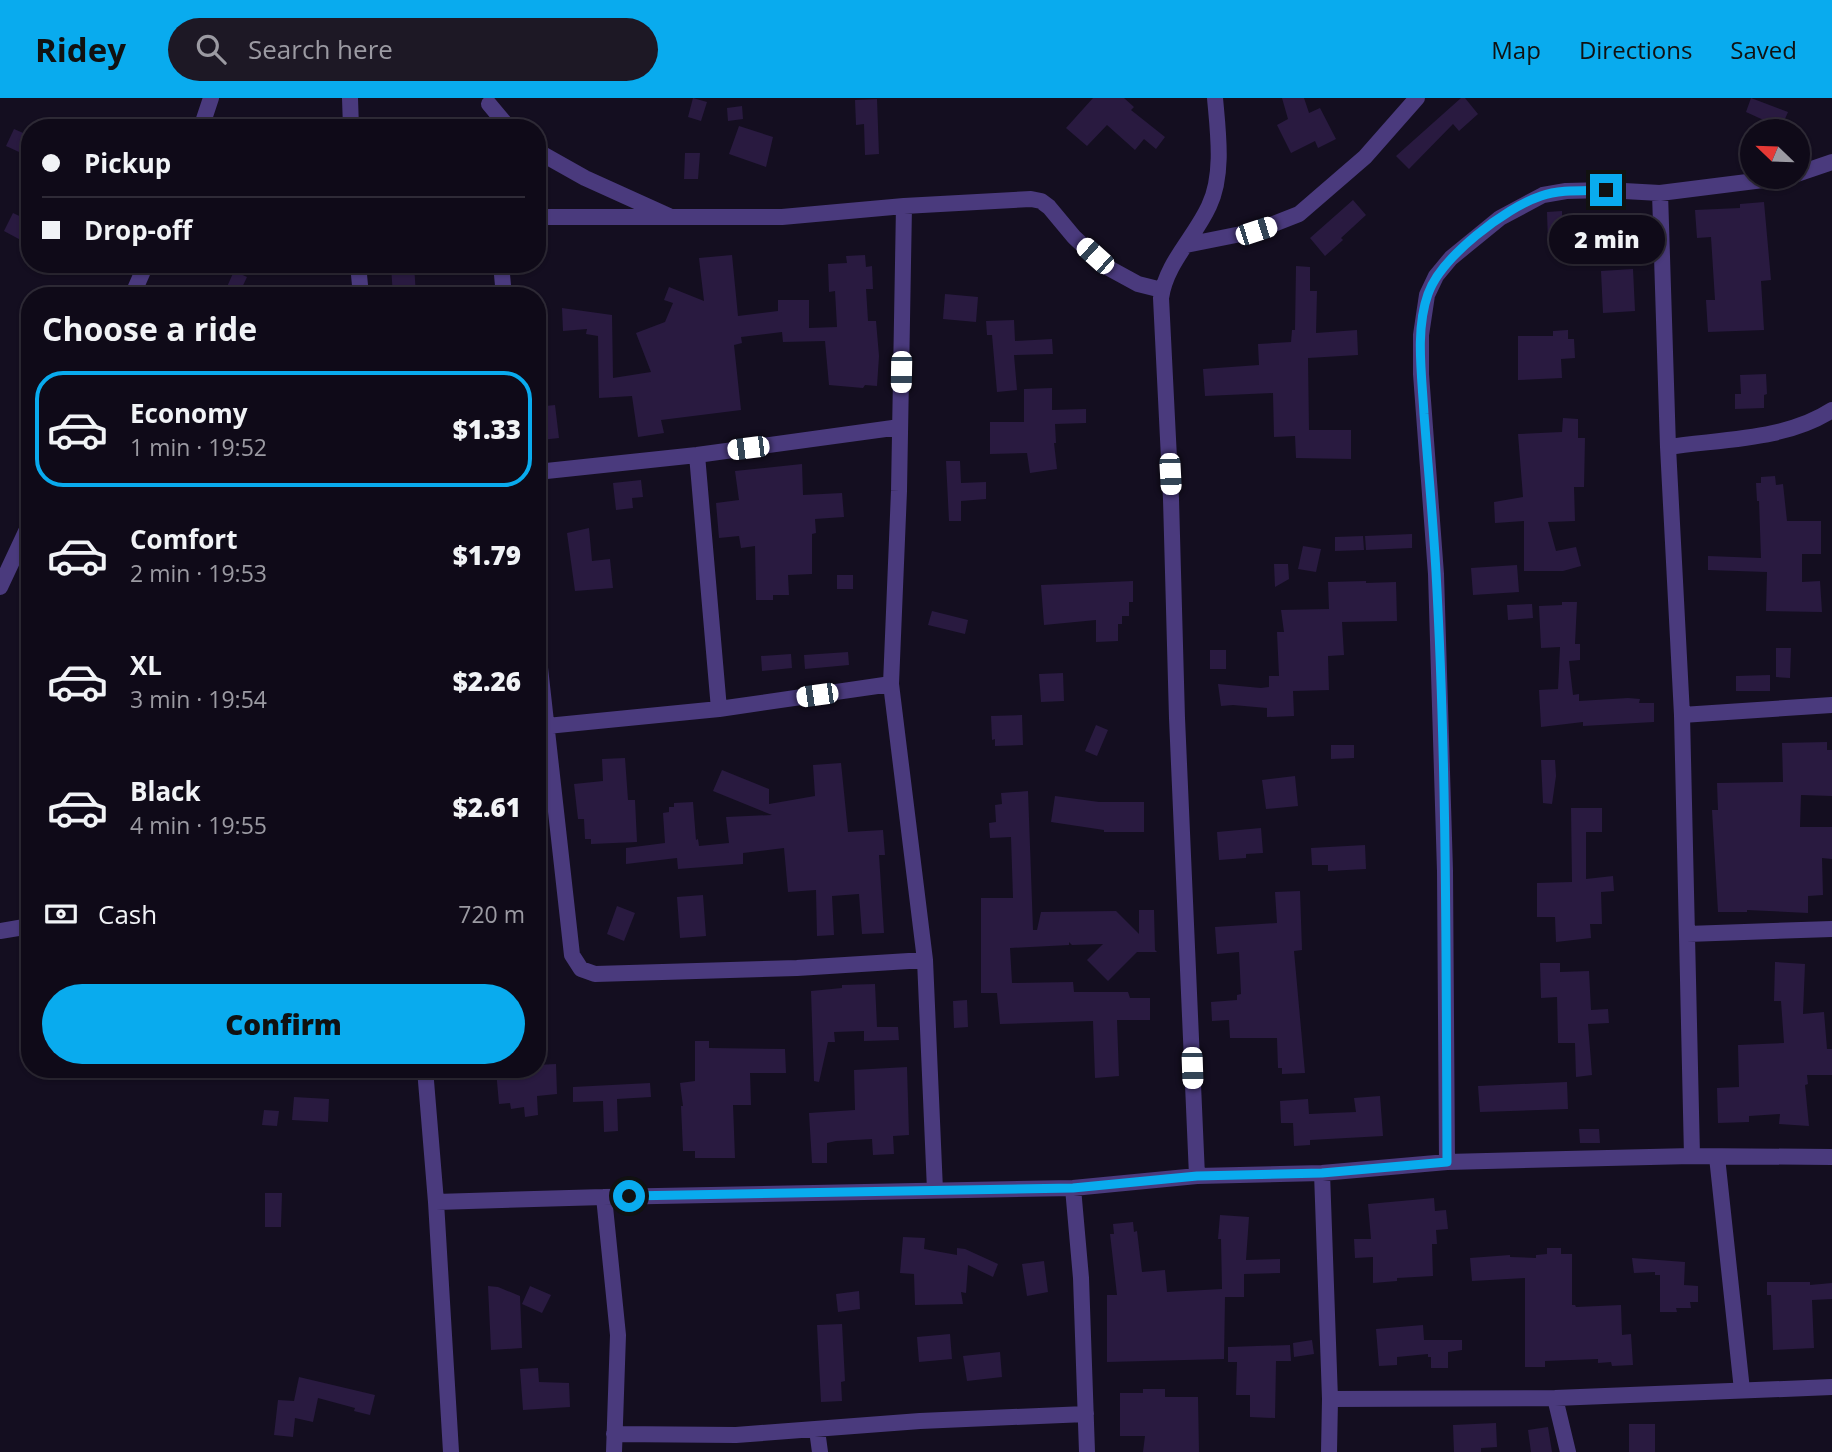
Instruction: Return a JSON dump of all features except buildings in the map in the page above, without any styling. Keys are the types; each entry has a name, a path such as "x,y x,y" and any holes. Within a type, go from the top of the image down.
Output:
{"street":[{"path":"204,119 211,98"},
{"path":"350,98 351,119"},
{"path":"1197,1176 1162,290 1169,272 1208,209 1217,181 1215,98"},
{"path":"1185,245 1256,231 1299,214 1366,157 1417,98"},
{"path":"488,101 489,119"},
{"path":"488,101 502,119"},
{"path":"546,156 585,178 674,219"},
{"path":"1810,170 1832,162"},
{"path":"1447,1162 1445,871 1436,574 1421,335 1427,295 1436,276 1451,258 1500,218 1534,199 1566,191 1660,193 1740,183"},
{"path":"1660,193 1668,447 1682,715 1692,1156"},
{"path":"546,217 782,217 904,206 1031,199 1041,201 1049,207 1074,237 1105,266 1138,284 1162,290"},
{"path":"904,206 891,684 925,960 935,1190"},
{"path":"1668,447 1779,431 1832,410"},
{"path":"546,471 697,455 900,428"},
{"path":"697,455 719,709"},
{"path":"0,587 21,542"},
{"path":"547,726 719,709 891,684"},
{"path":"1682,715 1832,705"},
{"path":"546,718 572,954 585,972 595,974 797,968 925,960"},
{"path":"0,931 21,928"},
{"path":"1687,934 1832,929"},
{"path":"426,1078 451,1452"},
{"path":"436,1202 1073,1188 1197,1176 1322,1173 1447,1162 1692,1156 1832,1157"},
{"path":"1717,1157 1742,1390"},
{"path":"1322,1173 1330,1399 1329,1452"},
{"path":"1073,1188 1081,1278 1087,1452"},
{"path":"604,1197 618,1335 614,1452"},
{"path":"1330,1399 1555,1398 1832,1387"},
{"path":"1555,1398 1567,1452"},
{"path":"614,1434 736,1435 920,1421 1086,1414"},
{"path":"817,1430 820,1452"}],"route":[{"path":"629,1196 1073,1188 1197,1176 1322,1173 1447,1162 1445,871 1436,574 1421,335 1427,295 1436,276 1451,258 1500,218 1526,202 1543,195 1566,191 1606,190"}]}
